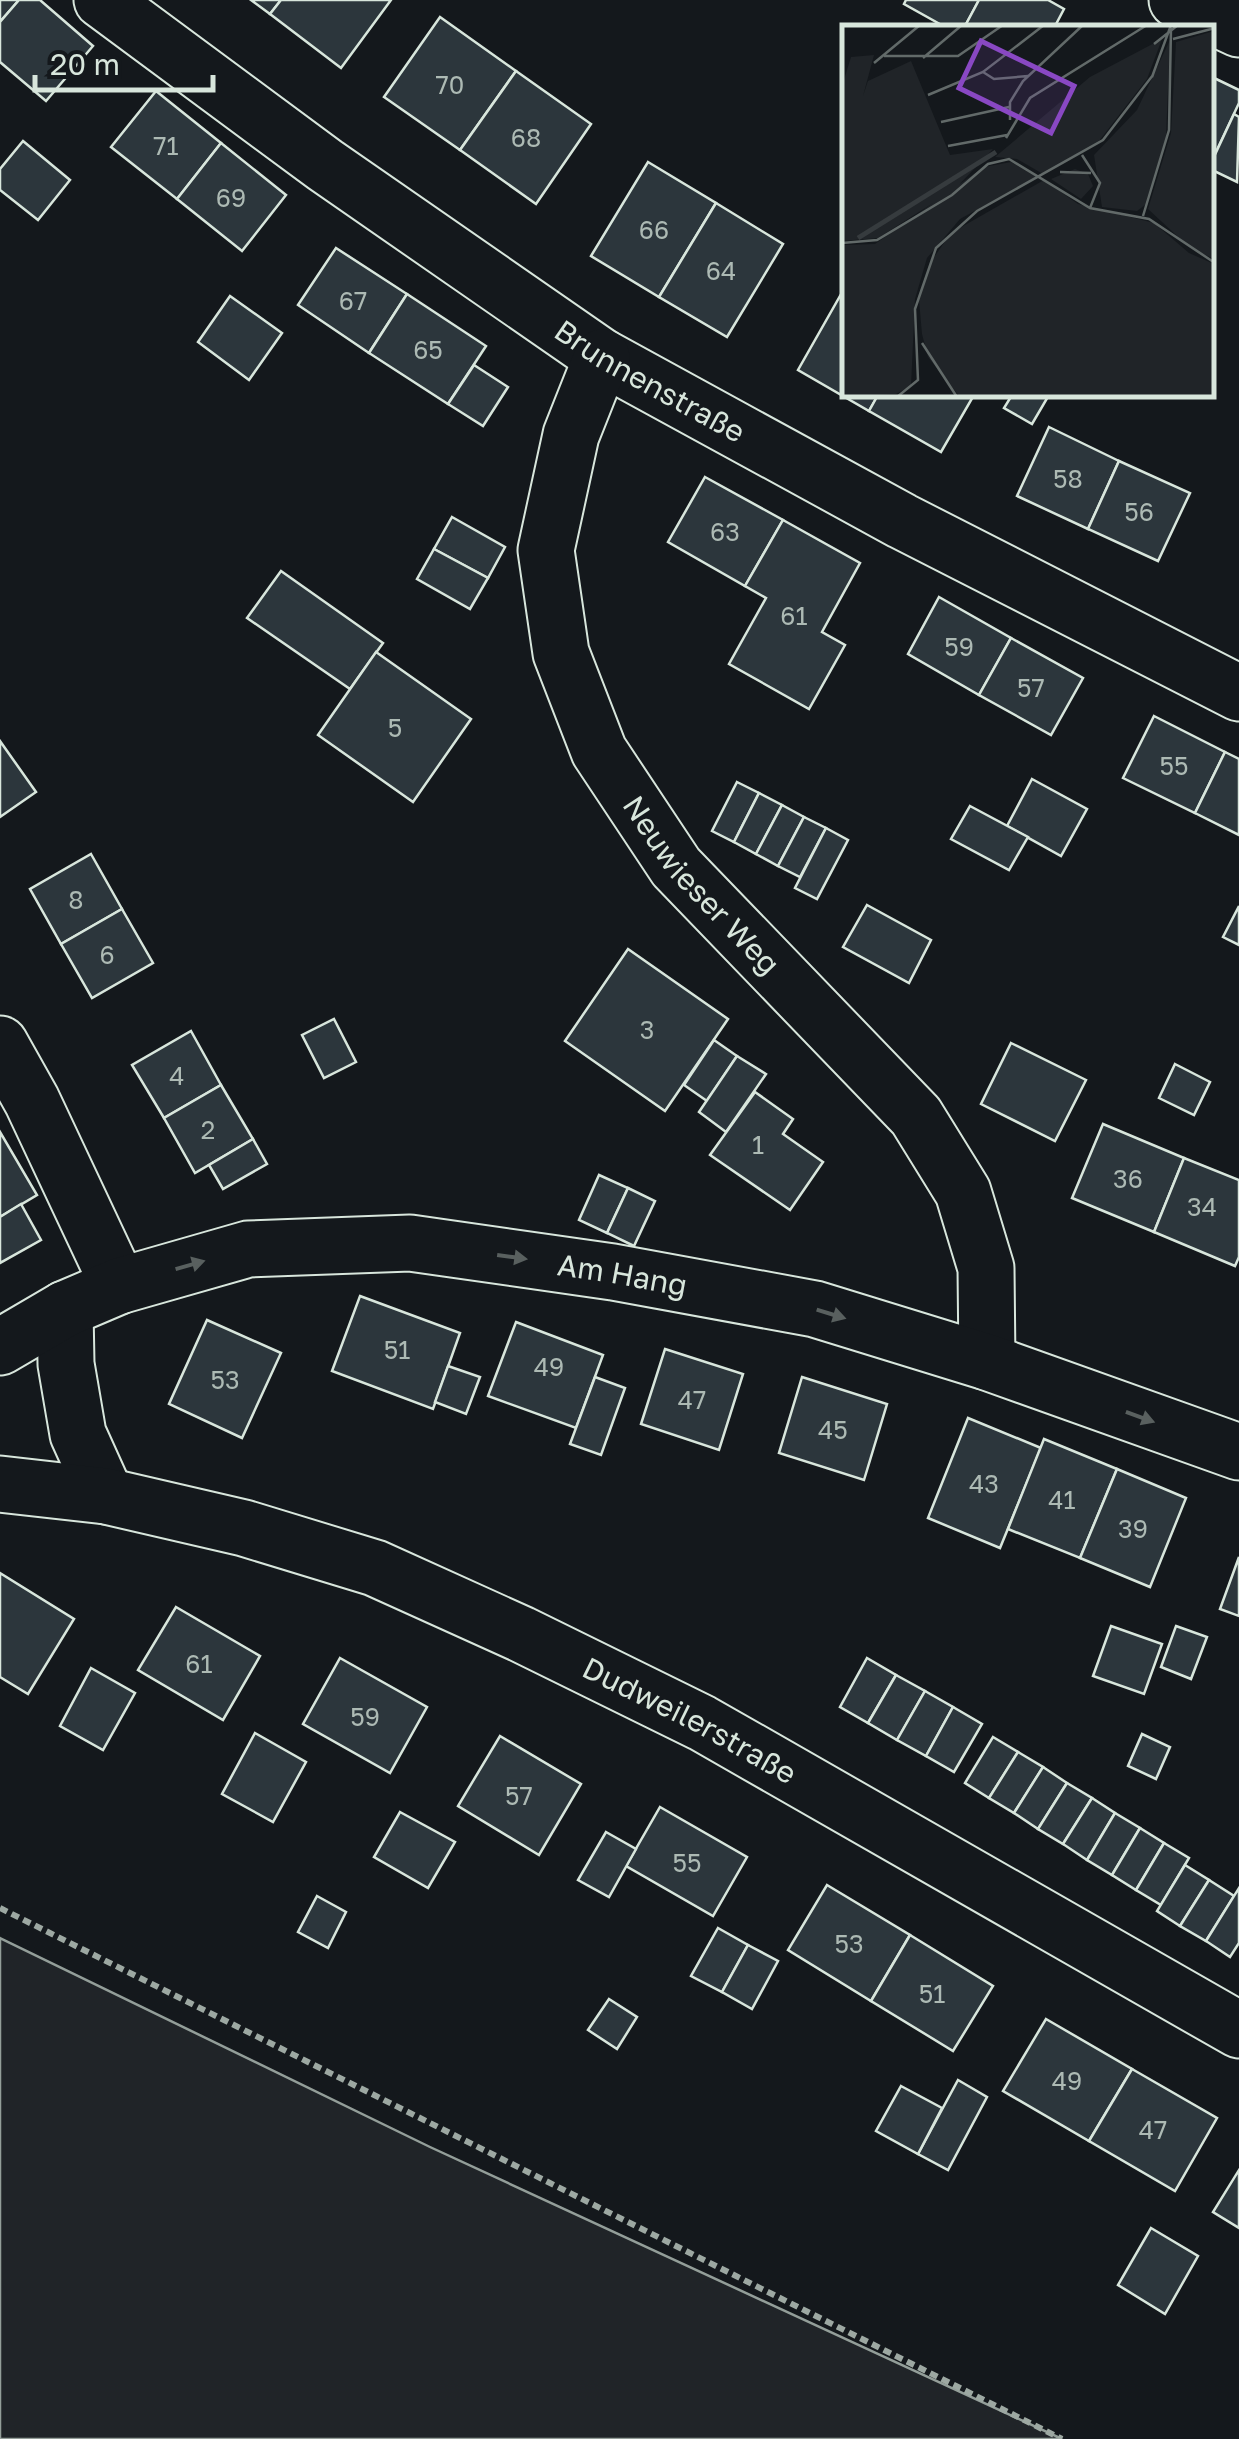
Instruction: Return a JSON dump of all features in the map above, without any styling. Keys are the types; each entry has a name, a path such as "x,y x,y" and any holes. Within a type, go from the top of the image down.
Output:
{"street":[{"name":"Brunnenstraße","path":"102,0 325,165 602,358 902,521 1239,693"},
{"path":"1178,0 1239,29"},
{"name":"Neuwieser Weg","path":"602,358 572,434 546,550 560,653 599,751 676,868 916,1116 963,1192 986,1268 986,1362"},
{"path":"0,1044 32,1101 118,1286"},
{"name":"Am Hang","path":"0,1347 118,1286 248,1249 410,1242 613,1272 815,1310 986,1362 1239,1452"},
{"path":"66,1310 66,1364 78,1434 106,1496"},
{"name":"Dudweilerstraße","path":"0,1484 106,1496 244,1528 376,1568 702,1723 1239,2030"}],"path":[{"path":"0,1908 1062,2439"}],"shaded area":[{"path":"0,1938 430,2147 1062,2439 0,2439"}],"building":[{"path":"0,0 19,0 0,22"},
{"path":"19,0 40,0 93,46 46,101 0,62 0,22"},
{"path":"251,0 281,0 270,14"},
{"path":"281,0 391,0 341,68 270,14"},
{"path":"906,0 979,0 966,25 942,25 904,4"},
{"path":"979,0 1048,0 1064,9 1056,25 966,25"},
{"path":"440,17 516,71 460,150 384,97"},
{"path":"516,71 591,124 536,204 460,150"},
{"path":"1214,78 1239,90 1239,103 1216,152"},
{"path":"156,91 221,143 177,199 111,147"},
{"path":"1234,114 1239,117 1237,182 1214,171 1214,157"},
{"path":"23,141 70,180 38,220 0,190 0,169"},
{"path":"221,143 286,195 242,251 177,199"},
{"path":"648,162 716,203 659,297 591,256"},
{"path":"716,203 783,244 727,337 659,297"},
{"path":"336,248 407,294 369,353 298,305"},
{"path":"842,293 842,395 798,370"},
{"path":"407,294 486,346 448,404 369,353"},
{"path":"230,296 282,333 249,380 198,342"},
{"path":"474,365 508,387 483,426 448,404"},
{"path":"846,398 876,398 869,411"},
{"path":"876,398 972,398 941,452 869,411"},
{"path":"1010,398 1047,398 1032,424 1004,408"},
{"path":"1049,427 1119,461 1088,529 1017,496"},
{"path":"1119,461 1190,493 1158,561 1088,529"},
{"path":"705,477 783,520 745,586 668,542"},
{"path":"452,517 505,547 488,578 434,549"},
{"path":"783,520 860,563 822,632 845,645 809,709 729,664 766,598 745,586"},
{"path":"434,549 488,578 470,609 417,579"},
{"path":"281,571 383,643 350,689 247,618"},
{"path":"939,597 1011,638 979,695 908,654"},
{"path":"1011,638 1083,678 1051,735 979,695"},
{"path":"376,652 471,719 413,802 318,735"},
{"path":"1154,716 1225,752 1195,813 1123,778"},
{"path":"0,741 36,792 0,817"},
{"path":"1225,752 1239,759 1239,835 1195,813"},
{"path":"1032,779 1087,809 1061,856 1007,826"},
{"path":"737,782 759,793 734,842 712,831"},
{"path":"759,793 782,805 756,854 734,842"},
{"path":"782,805 804,817 778,866 756,854"},
{"path":"970,806 1028,837 1009,870 951,839"},
{"path":"804,817 826,828 800,877 778,866"},
{"path":"826,828 848,840 817,899 795,888"},
{"path":"91,854 122,909 61,944 30,889"},
{"path":"867,905 931,940 909,983 843,947"},
{"path":"1239,906 1239,945 1223,937"},
{"path":"122,909 153,963 92,998 61,944"},
{"path":"628,949 728,1019 665,1111 565,1041"},
{"path":"334,1019 356,1062 324,1078 302,1035"},
{"path":"191,1031 221,1085 164,1118 132,1065"},
{"path":"714,1040 737,1056 707,1101 684,1085"},
{"path":"1011,1043 1086,1080 1055,1141 981,1104"},
{"path":"737,1056 766,1074 726,1132 699,1112"},
{"path":"1175,1064 1210,1082 1194,1115 1159,1098"},
{"path":"221,1085 253,1139 195,1173 164,1118"},
{"path":"755,1092 793,1119 783,1134 823,1162 790,1210 710,1155"},
{"path":"1103,1124 1184,1158 1154,1232 1072,1198"},
{"path":"0,1132 37,1195 0,1217"},
{"path":"253,1139 267,1164 223,1189 209,1165"},
{"path":"1184,1158 1239,1180 1239,1257 1235,1266 1154,1232"},
{"path":"599,1175 628,1188 607,1233 579,1220"},
{"path":"628,1188 655,1201 634,1246 607,1233"},
{"path":"21,1204 41,1240 0,1263 0,1217"},
{"path":"360,1296 460,1333 433,1409 332,1371"},
{"path":"207,1320 281,1353 242,1438 169,1404"},
{"path":"516,1322 603,1355 576,1428 488,1396"},
{"path":"665,1349 743,1374 719,1450 641,1424"},
{"path":"448,1366 480,1377 466,1414 435,1402"},
{"path":"595,1377 625,1388 601,1455 570,1444"},
{"path":"802,1377 887,1404 864,1480 779,1453"},
{"path":"968,1418 1041,1448 1000,1548 928,1518"},
{"path":"1044,1439 1117,1469 1080,1558 1008,1529"},
{"path":"1117,1469 1186,1498 1150,1587 1080,1558"},
{"path":"1239,1557 1239,1616 1220,1609"},
{"path":"0,1573 74,1619 28,1694 0,1677"},
{"path":"176,1607 260,1656 223,1720 138,1670"},
{"path":"1111,1626 1162,1644 1144,1694 1093,1676"},
{"path":"1176,1626 1207,1637 1191,1679 1161,1667"},
{"path":"340,1658 427,1707 390,1773 303,1724"},
{"path":"867,1658 896,1675 868,1723 840,1707"},
{"path":"91,1668 135,1693 103,1750 60,1726"},
{"path":"896,1675 925,1691 897,1740 868,1723"},
{"path":"925,1691 953,1707 926,1756 897,1740"},
{"path":"953,1707 982,1724 954,1772 926,1756"},
{"path":"255,1733 306,1762 273,1822 222,1794"},
{"path":"1142,1734 1170,1747 1156,1779 1128,1766"},
{"path":"500,1736 581,1784 539,1855 458,1806"},
{"path":"993,1737 1018,1752 989,1798 965,1783"},
{"path":"1018,1752 1043,1767 1014,1813 989,1798"},
{"path":"1043,1767 1067,1783 1038,1829 1014,1813"},
{"path":"1067,1783 1092,1798 1063,1844 1038,1829"},
{"path":"1092,1798 1115,1813 1087,1860 1063,1844"},
{"path":"660,1807 747,1857 713,1916 626,1866"},
{"path":"400,1812 455,1842 428,1888 374,1857"},
{"path":"1115,1813 1140,1828 1112,1875 1087,1860"},
{"path":"1140,1828 1164,1843 1136,1890 1112,1875"},
{"path":"606,1832 636,1849 609,1897 578,1880"},
{"path":"1164,1843 1189,1858 1161,1905 1136,1890"},
{"path":"1185,1865 1209,1880 1180,1926 1157,1911"},
{"path":"1209,1880 1234,1896 1206,1941 1180,1926"},
{"path":"827,1885 910,1935 871,2001 788,1950"},
{"path":"1239,1888 1239,1943 1230,1957 1206,1941"},
{"path":"317,1896 346,1912 328,1948 298,1932"},
{"path":"718,1928 748,1945 722,1992 691,1976"},
{"path":"910,1935 993,1986 953,2051 871,2001"},
{"path":"748,1945 778,1961 752,2009 722,1992"},
{"path":"609,1999 637,2017 617,2049 588,2030"},
{"path":"1046,2019 1132,2069 1089,2141 1003,2091"},
{"path":"1132,2069 1217,2118 1175,2191 1089,2141"},
{"path":"958,2080 987,2097 948,2170 918,2154"},
{"path":"901,2086 942,2108 918,2154 876,2131"},
{"path":"1239,2170 1239,2228 1213,2212"},
{"path":"1151,2228 1198,2256 1165,2314 1118,2285"}]}
